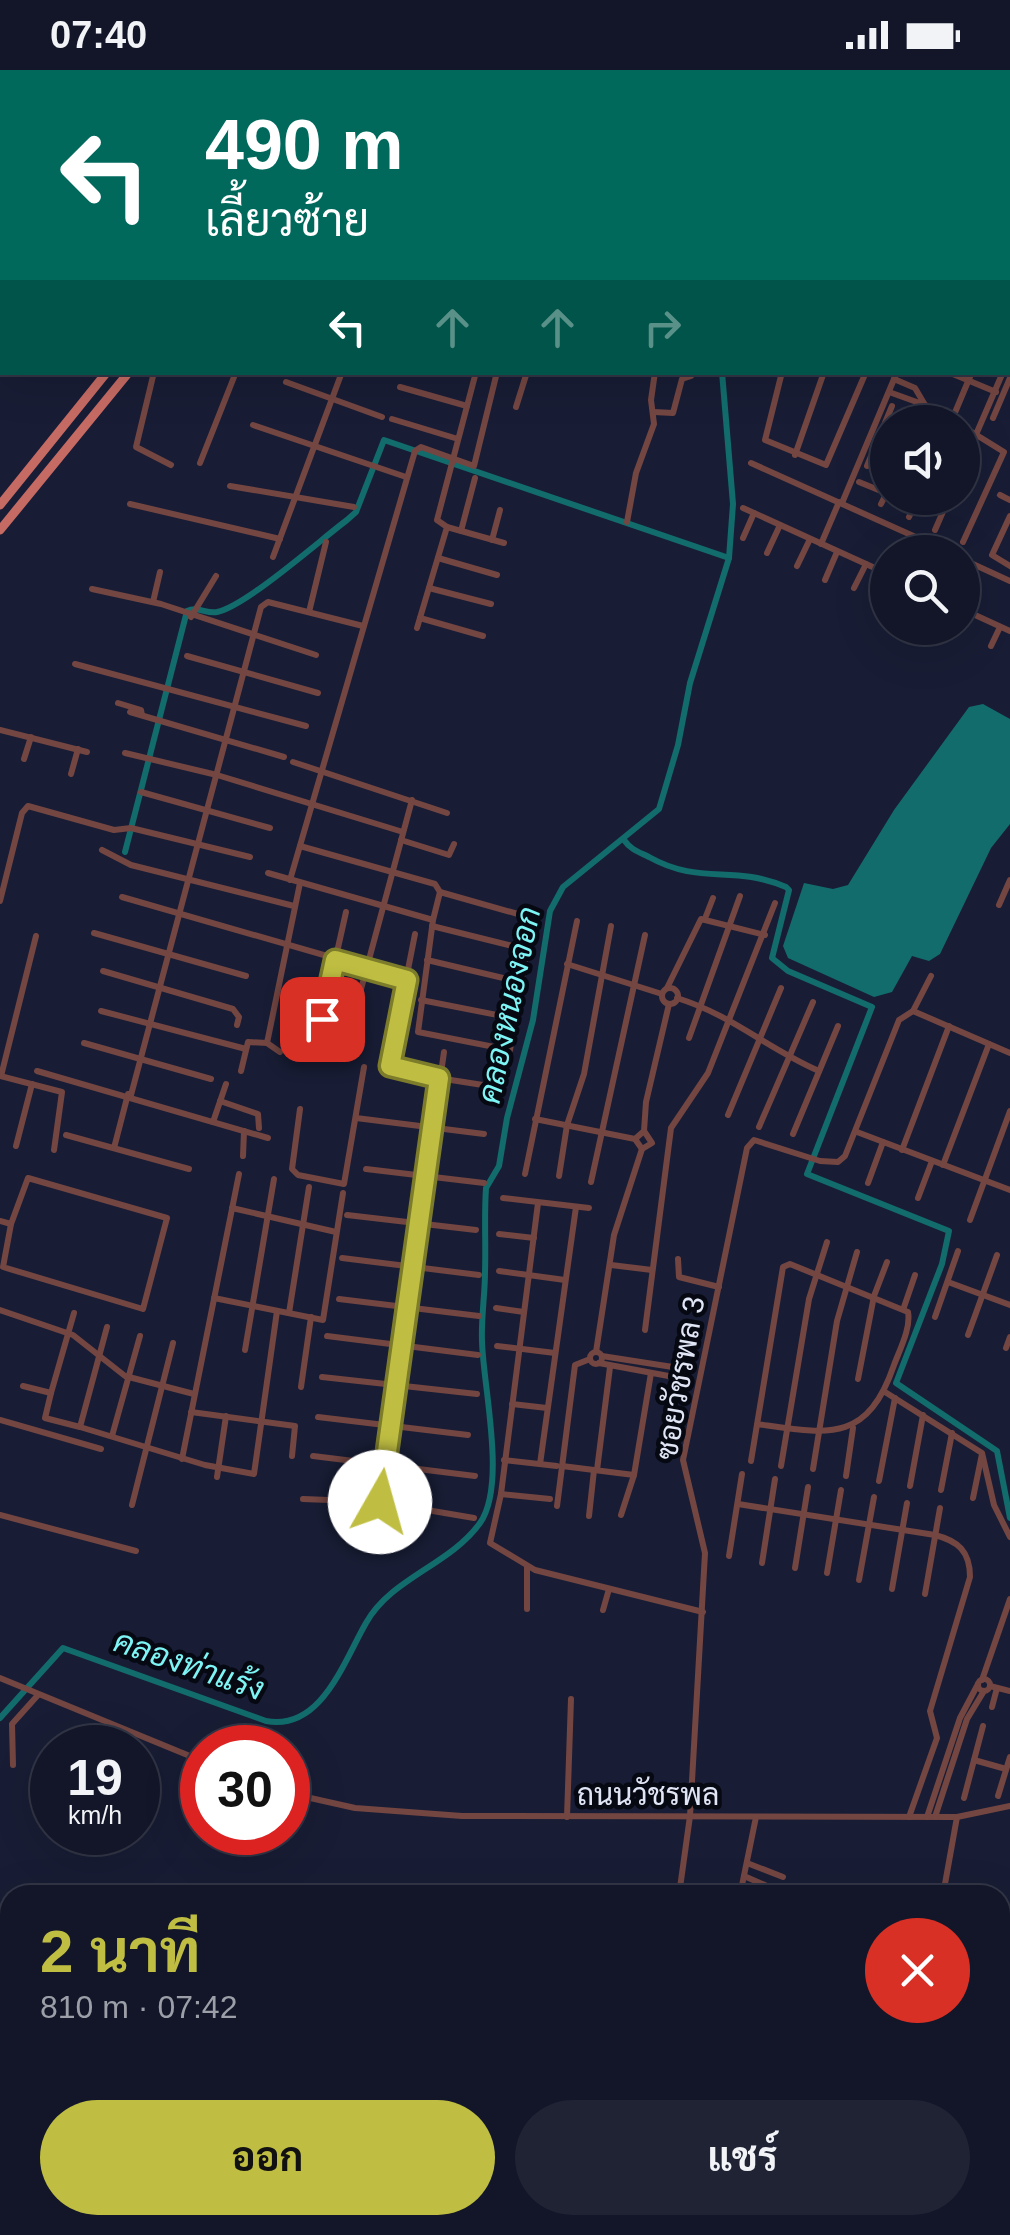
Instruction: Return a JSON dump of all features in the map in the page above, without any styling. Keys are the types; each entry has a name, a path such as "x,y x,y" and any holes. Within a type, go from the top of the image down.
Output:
{"main road":[{"path":"0,505 106,375"},
{"path":"0,530 127,375"},
{"path":"93,390 104,389 105,400"}],"street":[{"path":"153,375 136,447 171,465"},
{"path":"200,463 235,375"},
{"path":"273,557 341,375"},
{"path":"474,375 437,520 447,527 504,543"},
{"path":"290,880 416,449 474,466 495,375"},
{"path":"516,407 527,375"},
{"path":"628,522 654,412 655,375"},
{"path":"781,375 764,440 821,465 830,463 865,375"},
{"path":"795,455 823,375"},
{"path":"980,428 1002,375"},
{"path":"654,412 673,413 682,379 691,376"},
{"path":"821,544 896,376 915,388 925,405"},
{"path":"962,405 971,377 996,392"},
{"path":"994,418 1010,378"},
{"path":"286,382 382,417"},
{"path":"400,387 467,406"},
{"path":"889,392 925,405"},
{"path":"392,419 458,438"},
{"path":"253,425 406,476"},
{"path":"980,437 1004,452 980,505"},
{"path":"867,466 870,460"},
{"path":"751,463 912,535"},
{"path":"461,531 475,478"},
{"path":"859,482 870,486"},
{"path":"230,486 354,507"},
{"path":"1000,495 1010,500"},
{"path":"130,504 280,539"},
{"path":"743,508 870,566"},
{"path":"492,540 500,510"},
{"path":"743,538 754,513"},
{"path":"935,530 942,515"},
{"path":"1010,516 992,556 1010,566"},
{"path":"767,554 780,525"},
{"path":"418,628 447,527"},
{"path":"798,566 810,538"},
{"path":"309,612 326,542"},
{"path":"825,580 837,552"},
{"path":"438,558 497,574"},
{"path":"854,588 866,564"},
{"path":"980,567 1010,581"},
{"path":"153,602 160,572"},
{"path":"190,614 216,576"},
{"path":"429,588 491,604"},
{"path":"92,589 153,602 253,638 316,655"},
{"path":"114,1148 264,603 363,626"},
{"path":"980,617 1010,631"},
{"path":"420,618 483,636"},
{"path":"991,646 1000,626"},
{"path":"187,656 318,693"},
{"path":"75,664 306,726"},
{"path":"118,703 141,710 142,716"},
{"path":"130,712 284,758"},
{"path":"0,730 87,752"},
{"path":"24,760 31,738"},
{"path":"72,774 78,749"},
{"path":"125,753 217,774 312,803 449,854 454,844"},
{"path":"292,762 446,813"},
{"path":"141,792 270,828"},
{"path":"347,1041 412,800"},
{"path":"0,902 24,808 250,857"},
{"path":"300,846 435,884 440,892 532,918 512,1047 504,1052 420,1034 421,1000 440,892"},
{"path":"102,850 131,865 294,906"},
{"path":"268,872 529,950"},
{"path":"999,905 1010,880"},
{"path":"267,1043 300,882"},
{"path":"689,1038 740,896"},
{"path":"122,897 407,980"},
{"path":"635,1139 644,1131 648,1087 669,1004 665,991 714,898"},
{"path":"644,1330 671,1128 708,1073 765,935 774,903"},
{"path":"318,1037 346,912"},
{"path":"706,916 765,935"},
{"path":"526,1174 576,921"},
{"path":"558,1176 584,1074 599,974 612,926"},
{"path":"94,933 246,976"},
{"path":"415,934 390,1066 502,1088"},
{"path":"591,1182 645,935"},
{"path":"36,936 0,1076 64,1094 54,1150"},
{"path":"427,960 524,984"},
{"path":"567,964 632,984 676,991 677,998"},
{"path":"104,971 234,1009 239,1017 237,1025"},
{"path":"931,976 913,1011 899,1020 857,1132 1010,1190"},
{"path":"728,1116 782,988"},
{"path":"677,998 731,1018 789,1058 819,1070"},
{"path":"669,1004 677,998"},
{"path":"421,1000 518,1018"},
{"path":"759,1127 813,1002"},
{"path":"101,1011 246,1049"},
{"path":"913,1011 1010,1054"},
{"path":"792,1134 838,1026"},
{"path":"902,1150 949,1026"},
{"path":"241,1071 250,1042 267,1043 280,1052"},
{"path":"84,1043 212,1079"},
{"path":"943,1165 989,1044"},
{"path":"380,1502 444,1052"},
{"path":"300,1110 292,1169 340,1185 348,1176 364,1067"},
{"path":"38,1070 268,1138"},
{"path":"16,1146 32,1084"},
{"path":"213,1122 226,1084"},
{"path":"220,1101 258,1114 259,1128"},
{"path":"970,1220 1010,1111"},
{"path":"356,1118 484,1134"},
{"path":"535,1118 635,1139 642,1149"},
{"path":"597,1358 616,1226 642,1149 652,1139 644,1131"},
{"path":"243,1156 244,1132"},
{"name":"ซอยวัชรพล 3","path":"680,1885 690,1816 705,1552 682,1467 693,1371 719,1287 749,1144 754,1140 820,1161 838,1162 857,1132"},
{"path":"66,1134 189,1169"},
{"path":"868,1183 883,1142"},
{"path":"918,1198 932,1161"},
{"path":"366,1169 484,1183"},
{"path":"182,1459 240,1174"},
{"path":"28,1178 164,1215 168,1222 146,1306 139,1309 4,1268 11,1224 28,1178"},
{"path":"245,1350 274,1179"},
{"path":"289,1313 309,1188"},
{"path":"214,1298 323,1320 343,1193"},
{"path":"503,1198 589,1208"},
{"path":"538,1203 501,1494 490,1543 527,1567 703,1612"},
{"path":"540,1464 576,1206"},
{"path":"232,1208 336,1232"},
{"path":"347,1215 476,1230"},
{"path":"0,1221 11,1224"},
{"path":"500,1234 534,1238"},
{"path":"781,1466 816,1274 827,1242"},
{"path":"936,1317 958,1251"},
{"path":"813,1469 845,1285 857,1252"},
{"path":"968,1335 997,1254"},
{"path":"342,1258 478,1276"},
{"path":"678,1259 679,1276 719,1287"},
{"path":"858,1379 874,1296 887,1262"},
{"path":"750,1461 783,1267 790,1264 904,1308"},
{"path":"611,1265 652,1270"},
{"path":"499,1271 565,1280"},
{"path":"846,1476 853,1427 885,1392 909,1321 904,1308 915,1275"},
{"path":"948,1282 1010,1305"},
{"path":"339,1298 480,1316"},
{"path":"496,1308 524,1312"},
{"path":"0,1310 68,1332 129,1377 194,1394"},
{"path":"74,1314 45,1418 218,1472 254,1474 277,1310"},
{"path":"301,1388 311,1317"},
{"path":"80,1427 107,1327"},
{"path":"112,1437 140,1336"},
{"path":"327,1336 478,1355"},
{"path":"1006,1348 1010,1337"},
{"path":"132,1505 173,1343"},
{"path":"497,1346 555,1353"},
{"path":"557,1506 575,1365 597,1358 693,1371 691,1380 610,1367 597,1358"},
{"path":"589,1516 610,1367"},
{"path":"621,1514 634,1475 651,1373"},
{"path":"322,1377 477,1394"},
{"path":"23,1386 50,1393"},
{"path":"885,1392 982,1453 994,1504 1010,1537"},
{"path":"879,1481 895,1398"},
{"path":"512,1404 547,1408"},
{"path":"190,1412 295,1426 292,1456"},
{"path":"910,1486 923,1414"},
{"path":"218,1472 226,1416"},
{"path":"318,1417 468,1435"},
{"path":"0,1420 101,1449"},
{"path":"756,1424 818,1432 853,1427"},
{"path":"941,1490 952,1433"},
{"path":"972,1498 982,1453"},
{"path":"313,1456 475,1476"},
{"path":"504,1460 634,1475"},
{"path":"729,1556 742,1474"},
{"path":"762,1563 775,1478"},
{"path":"795,1568 808,1487"},
{"path":"828,1574 841,1490"},
{"path":"501,1494 550,1500"},
{"path":"859,1580 874,1497"},
{"path":"303,1499 380,1502 474,1518"},
{"path":"892,1589 907,1503"},
{"path":"738,1504 935,1535 959,1544 969,1560 970,1577 930,1711 938,1738 909,1818"},
{"path":"925,1594 940,1508"},
{"path":"0,1514 136,1552"},
{"path":"527,1567 527,1609"},
{"path":"603,1610 609,1589"},
{"path":"946,1773 960,1718 980,1682 1010,1599"},
{"path":"0,1678 180,1752"},
{"path":"980,1682 1010,1691"},
{"path":"990,1688 992,1707"},
{"path":"931,1817 967,1719 990,1688"},
{"path":"13,1765 12,1724 36,1694"},
{"path":"567,1817 571,1699"},
{"path":"964,1798 983,1726"},
{"path":"998,1796 1010,1757"},
{"path":"974,1760 1008,1770"},
{"name":"ถนนวัชรพล","path":"310,1799 384,1812 567,1817 909,1818 958,1816 1010,1806"},
{"path":"945,1885 958,1816"},
{"path":"742,1885 756,1817"},
{"path":"747,1863 782,1878"},
{"path":"744,1876 765,1885"}],"shaded area":[{"path":"983,704 1010,719 1010,824 991,848 940,954 929,961 912,956 892,992 874,997 788,958 783,946 804,883 833,889 848,885 894,810 969,707"}],"waterway":[{"name":"คลองหนองจอก","path":"0,1718 63,1648 266,1721 302,1716 328,1691 377,1608 390,1594 468,1538 480,1523 488,1506 493,1460 482,1341 486,1188 499,1166 507,1118 533,1020 550,911 563,887 659,809 678,745 690,683 729,558 733,504 722,375"},
{"path":"125,852 187,611 217,612 246,598 347,520 356,512 384,440 729,558"},
{"path":"624,840 639,852 685,871 749,877 786,887 789,890 772,958 788,971 872,1007 807,1174 949,1231 942,1264 896,1383 997,1451 1010,1518"}],"route":[{"path":"322,1019 335,960 407,980 390,1066 400,1072 439,1078 380,1502"}],"water label":[{"name":"คลองท่าแร้ง","path":"189,1665"}]}
